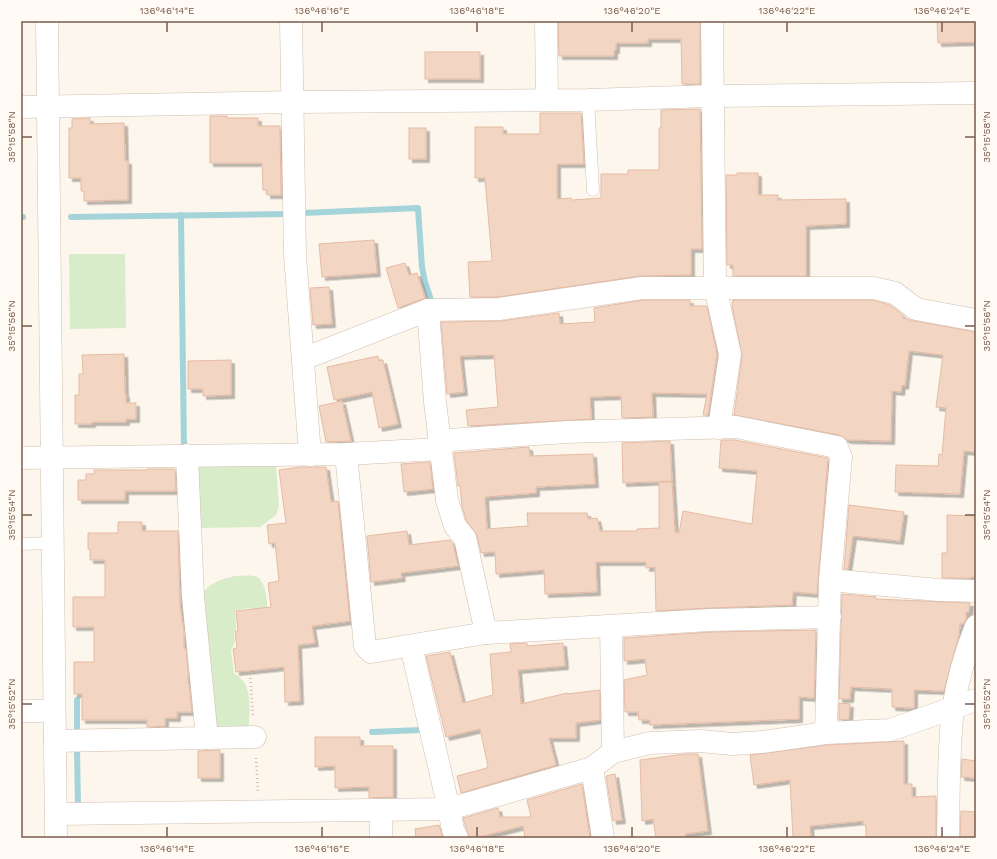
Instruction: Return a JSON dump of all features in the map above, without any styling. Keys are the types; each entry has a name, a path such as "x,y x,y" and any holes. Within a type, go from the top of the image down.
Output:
{"street":[{"path":"47,21 56,838"},
{"path":"291,21 295,255 310,455"},
{"path":"546,21 546,100"},
{"path":"712,21 715,287 730,354 719,428"},
{"path":"21,107 292,102 588,100 712,96 976,93"},
{"path":"303,359 428,310 499,309 642,288 874,288 895,293 916,309 976,320"},
{"path":"428,310 440,448 447,500 455,526 465,538 486,633"},
{"path":"21,458 346,454 440,448 449,440 567,432 736,427 837,447 841,457 830,580 826,733"},
{"path":"346,454 364,646 372,652 486,633 710,620 830,617"},
{"path":"187,455 193,597 206,738"},
{"path":"830,580 932,589 976,591"},
{"path":"611,626 613,752"},
{"path":"948,838 953,707 976,626"},
{"path":"411,646 453,830 457,838"},
{"path":"56,814 449,809 592,768 613,752 650,743 701,741 732,744 762,742 826,733 890,730 976,700"},
{"path":"21,711 54,711"},
{"path":"55,740 255,738"},
{"path":"592,768 603,838"},
{"path":"381,810 381,838"}],"lane":[{"path":"588,100 593,190"},
{"path":"21,544 52,543"}],"green space":[{"path":"69,254 125,254 126,328 70,329"},
{"path":"276,465 279,506 276,515 260,527 201,528 196,466"},
{"path":"235,576 254,576 262,582 266,592 267,615 252,615 250,608 235,611 235,642 231,650 234,673 245,684 248,690 250,704 249,727 227,730 217,727 201,595 208,587 216,582"}],"building":[{"path":"558,21 700,21 700,84 682,84 681,39 648,39 648,43 616,43 614,56 559,56"},
{"path":"937,21 976,21 976,42 938,43"},
{"path":"425,52 480,52 480,79 425,79"},
{"path":"700,109 702,249 691,249 691,275 640,276 498,297 470,297 468,262 492,261 485,178 475,178 475,127 503,127 503,134 540,134 540,113 581,113 584,164 557,164 557,199 571,198 572,200 601,198 601,174 628,174 628,170 659,170 659,128 661,128 661,110"},
{"path":"210,116 227,116 227,118 258,118 258,126 280,126 281,195 267,195 267,190 263,190 262,163 210,163"},
{"path":"90,118 90,124 124,123 125,161 128,161 128,200 84,201 84,191 81,191 81,178 69,178 69,128 72,128 72,119"},
{"path":"409,128 426,128 426,159 409,159"},
{"path":"737,173 758,173 758,195 778,195 778,200 846,199 846,224 806,226 806,276 733,276 733,265 727,265 726,175 737,175"},
{"path":"374,240 377,273 322,277 319,244"},
{"path":"405,263 409,275 417,273 425,298 398,308 386,268"},
{"path":"329,287 332,324 313,325 310,288"},
{"path":"643,300 690,300 690,306 707,306 717,354 708,415 703,415 707,394 652,393 653,417 622,418 621,396 590,397 591,419 468,426 466,410 498,407 494,355 460,356 464,392 447,394 441,322 501,321 559,313 560,324 595,322 594,308"},
{"path":"733,300 873,300 890,305 903,315 903,318 976,332 976,452 964,451 960,494 895,492 896,465 938,466 939,454 942,455 946,408 936,407 943,355 909,351 905,386 902,385 901,392 892,391 891,441 847,440 839,435 734,415 742,356 732,306"},
{"path":"124,354 126,403 136,403 136,419 126,419 126,422 92,422 92,424 75,424 75,395 79,395 79,374 83,374 82,355"},
{"path":"378,356 379,361 383,360 398,424 379,428 372,392 334,400 327,367"},
{"path":"231,360 231,395 203,396 203,389 188,389 188,361"},
{"path":"342,401 351,441 326,442 319,406"},
{"path":"721,440 735,440 828,458 817,594 793,592 792,605 656,611 655,567 646,568 646,562 596,562 597,592 545,594 544,570 496,574 495,552 481,553 477,535 466,520 462,506 454,453 529,447 530,456 593,454 595,484 536,487 536,493 485,497 487,529 528,526 527,513 587,513 588,519 597,518 600,531 637,531 637,529 659,528 659,482 672,482 675,532 679,533 683,511 752,524 757,471 719,468"},
{"path":"670,441 672,481 623,483 622,443"},
{"path":"430,462 433,489 404,492 401,464"},
{"path":"300,467 326,467 331,502 338,501 350,621 312,626 315,643 298,645 300,701 285,702 284,667 236,672 233,649 237,648 235,631 238,631 236,611 271,607 268,583 279,581 275,543 269,544 267,525 286,523 279,470"},
{"path":"175,469 176,491 125,491 125,500 78,500 78,480 86,480 86,474 94,474 94,470"},
{"path":"849,505 904,512 900,541 853,536 848,569 844,569"},
{"path":"947,515 976,516 975,577 942,578 942,553 947,553"},
{"path":"118,522 142,522 142,531 178,531 180,605 192,712 177,712 177,718 165,718 165,726 147,727 147,720 82,720 82,694 74,694 74,662 94,662 94,627 73,627 73,597 105,597 105,560 90,560 88,533 118,533"},
{"path":"407,531 409,545 450,540 453,544 458,566 401,573 402,578 371,582 367,536"},
{"path":"842,594 876,597 876,599 970,603 969,612 966,612 966,619 963,624 960,624 959,635 944,691 914,690 914,708 892,707 892,689 851,687 850,699 839,699"},
{"path":"816,630 814,698 799,697 799,719 650,725 650,720 639,720 638,712 625,712 624,680 647,675 645,659 624,661 624,638 711,632"},
{"path":"527,643 527,646 563,643 565,666 518,670 521,704 567,693 600,690 600,720 576,723 576,738 549,738 556,765 461,793 457,776 487,768 488,766 480,729 446,737 426,656 450,652 463,703 493,695 490,654 511,652 510,644"},
{"path":"839,703 850,704 849,719 839,720"},
{"path":"315,737 360,737 360,746 393,746 393,797 369,798 369,787 335,788 335,766 315,767"},
{"path":"904,741 904,784 912,784 912,797 936,796 936,838 866,838 866,825 863,825 863,821 810,826 811,838 793,838 790,780 754,785 750,755 827,745"},
{"path":"220,750 220,778 198,778 198,751"},
{"path":"684,754 698,754 708,831 685,834 686,838 656,838 653,819 642,821 640,760"},
{"path":"962,759 976,761 976,778 961,777"},
{"path":"615,774 622,820 613,821 606,776"},
{"path":"582,784 590,838 525,838 523,826 475,838 469,838 463,818 498,808 500,817 531,817 527,800"},
{"path":"961,811 976,812 976,838 960,838"},
{"path":"439,825 443,838 416,838 415,829"}],"waterway":[{"path":"303,213 418,208 422,267 432,303"},
{"path":"71,217 285,214"},
{"path":"181,215 184,450"},
{"path":"77,700 77,734"},
{"path":"372,732 421,730"},
{"path":"77,749 78,806"}]}
